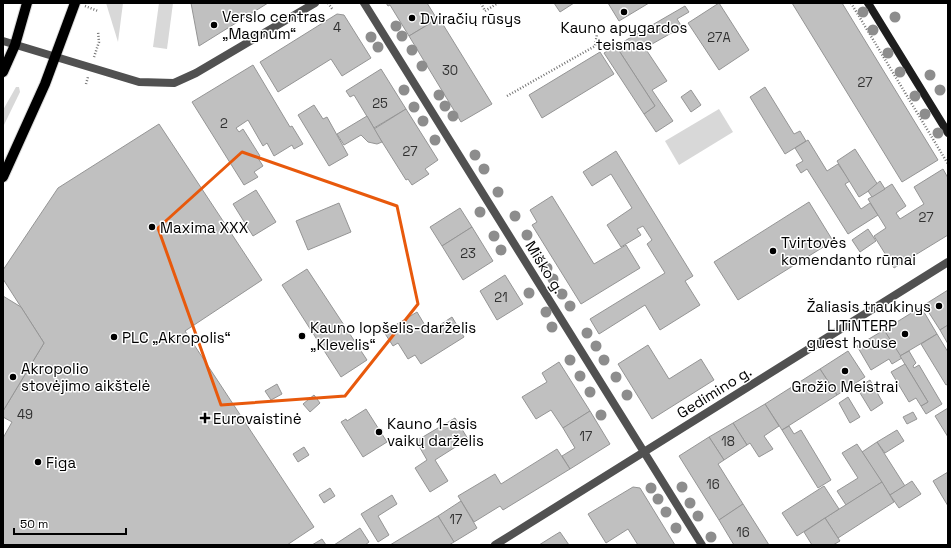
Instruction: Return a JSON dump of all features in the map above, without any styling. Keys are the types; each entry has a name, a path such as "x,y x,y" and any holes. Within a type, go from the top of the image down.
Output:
{"main road":[{"path":"3,72 15,45 26,3"},
{"path":"3,177 30,119 55,58 74,3"}],"street":[{"path":"3,41 55,58 139,82 174,83 196,73 315,3"},
{"name":"Miško g.","path":"364,3 702,545"},
{"path":"868,3 948,133"},
{"name":"Gedimino g.","path":"495,545 948,262"}],"path":[{"path":"328,3 333,10"},
{"path":"481,3 485,11 498,3"},
{"path":"851,3 948,164"},
{"path":"506,96 594,46 597,34"}],"highlighted area":[{"path":"242,152 397,206 418,304 345,396 221,405 158,228"}],"shaded area":[{"path":"106,3 123,3 118,42"},
{"path":"159,3 173,3 167,49 153,47"},
{"path":"16,87 19,87 20,92 3,127 3,110"},
{"path":"719,109 733,132 679,165 665,141"}],"building":[{"name":"Verslo centras „Magnum“","path":"191,3 268,3 199,46"},
{"path":"386,3 427,3 437,19 409,36 390,5 388,6"},
{"name":"Kauno apygardos teismas","path":"554,3 574,3 560,12"},
{"name":"Kauno apygardos teismas","path":"608,3 649,3 619,21"},
{"path":"719,3 749,50 719,70 688,23"},
{"path":"792,3 842,3 938,160 902,182"},
{"path":"685,6 689,12 677,19 682,27 645,48 667,81 652,90 673,121 656,132 644,114 655,106 616,46"},
{"path":"337,14 344,15 371,58 342,76 331,59 278,92 260,62"},
{"path":"439,18 492,104 461,122 409,36"},
{"path":"616,46 655,106 644,114 604,53"},
{"path":"600,52 614,74 542,118 529,95"},
{"path":"253,65 290,127 292,126 303,144 294,149 292,145 274,156 267,143 263,146 248,120 236,128 239,132 243,129 260,156 258,158 263,166 254,172 258,177 244,185 192,102"},
{"path":"381,69 406,109 374,128 354,95 350,97 346,91"},
{"path":"765,87 794,134 800,131 806,141 785,154 750,97"},
{"path":"691,90 701,105 691,112 681,97"},
{"path":"314,105 323,119 327,117 348,155 329,166 298,115"},
{"path":"406,109 438,160 425,169 429,174 412,185 408,179 406,180 374,129"},
{"path":"367,116 382,142 377,144 368,142 361,135 344,145 337,134"},
{"name":"PLC „Akropolis“","path":"159,124 262,280 185,331 314,527 287,545 3,545 3,438 12,422 3,417 3,411 44,343 3,279 3,270 58,188"},
{"path":"808,140 827,171 838,164 850,181 845,184 861,209 870,203 878,215 848,234 807,169 801,173 796,165 803,161 795,148"},
{"path":"855,149 878,185 859,197 837,161"},
{"path":"616,151 693,276 685,281 700,305 660,330 645,305 599,334 590,319 665,273 647,244 652,240 643,226 637,229 641,235 621,247 607,225 632,208 611,174 592,186 583,172"},
{"path":"943,169 948,178 948,235 894,268 874,236 886,228 868,199 892,184 906,206 896,213 900,219 924,204 914,187"},
{"path":"880,181 885,189 872,197 868,191"},
{"path":"256,190 276,222 253,236 233,204"},
{"path":"552,196 594,264 626,245 640,268 581,304 532,225 537,222 530,210"},
{"name":"Tvirtovės komendanto rūmai","path":"809,202 833,241 738,300 714,262"},
{"path":"339,203 351,232 308,250 296,221"},
{"path":"460,208 472,227 442,246 430,227"},
{"path":"472,227 493,261 463,280 442,246"},
{"path":"868,229 876,241 860,252 852,240"},
{"path":"307,269 367,360 341,377 282,285"},
{"path":"505,275 523,304 497,320 480,291"},
{"path":"948,290 948,325 940,330 924,305"},
{"name":"Akropolio stovėjimo aikštelė","path":"3,296 21,307 44,343 3,411"},
{"path":"921,307 937,334 900,356 884,330"},
{"path":"417,312 429,332 452,317 464,337 421,364 415,355 408,359 398,343 393,346 384,332"},
{"path":"948,325 948,344 940,330"},
{"path":"884,330 902,358 892,364 889,359 871,370 857,346"},
{"path":"937,334 948,352 948,384 946,385 921,344"},
{"path":"648,345 669,379 701,359 714,380 652,419 618,364"},
{"path":"848,351 865,377 837,395 820,369"},
{"path":"909,351 916,363 913,366 914,368 919,365 942,404 926,414 921,406 928,402 900,356"},
{"path":"559,362 590,411 563,428 551,410 536,419 522,397 547,382 542,373"},
{"path":"905,364 928,402 921,406 916,398 909,402 891,372"},
{"path":"820,369 837,395 782,430 765,404"},
{"path":"870,380 883,403 871,411 857,388"},
{"path":"277,384 282,394 271,400 265,391"},
{"path":"314,395 320,403 310,412 303,404"},
{"path":"848,397 860,417 850,423 839,403"},
{"path":"765,404 779,426 764,436 773,449 759,457 750,443 747,445 733,423"},
{"path":"948,408 948,437 935,416"},
{"path":"366,409 387,442 363,457 341,422 346,419 347,421"},
{"path":"590,411 610,444 570,469 562,456 575,448 563,428"},
{"path":"913,412 917,419 907,424 903,417"},
{"path":"455,418 468,439 435,460 448,481 430,492 415,468 427,460 416,441"},
{"path":"733,423 747,445 724,460 709,437"},
{"path":"789,426 794,434 801,430 831,480 818,488 782,430"},
{"path":"897,430 904,441 885,453 877,442"},
{"path":"709,437 724,460 718,464 743,504 719,520 679,456"},
{"path":"877,442 905,486 890,495 862,452"},
{"path":"857,444 882,482 846,505 837,491 858,478 842,453"},
{"path":"304,447 309,455 298,462 293,454"},
{"path":"557,449 570,469 503,510 500,506 474,522 458,496 495,474 501,484"},
{"path":"948,472 948,506 933,481"},
{"path":"912,481 921,494 899,508 890,495"},
{"path":"882,482 894,502 838,538 825,518"},
{"path":"824,486 839,509 797,536 782,513"},
{"path":"633,487 640,488 675,545 638,545 628,529 606,543 588,514"},
{"path":"330,488 335,496 324,503 319,495"},
{"path":"392,495 397,504 378,516 389,535 378,542 361,514"},
{"path":"461,501 477,528 454,542 438,516"},
{"path":"743,504 769,545 734,545 719,520"},
{"path":"438,516 454,542 449,545 390,545"},
{"path":"825,518 840,541 833,545 812,545 804,532"},
{"path":"360,528 369,542 365,545 334,545"},
{"path":"560,532 569,545 539,545 555,535"},
{"path":"322,539 326,545 312,545"}],"place":[{"name":"Kauno apygardos teismas","path":"624,12"},
{"name":"Dviračių rūsys","path":"412,18"},
{"name":"Verslo centras „Magnum“","path":"214,25"},
{"name":"Maxima XXX","path":"152,227"},
{"name":"Tvirtovės komendanto rūmai","path":"773,251"},
{"name":"Žaliasis traukinys","path":"939,306"},
{"name":"LITiNTERP guest house","path":"905,334"},
{"name":"Kauno lopšelis-darželis „Klevelis“","path":"302,336"},
{"name":"PLC „Akropolis“","path":"114,337"},
{"name":"Grožio Meistrai","path":"845,371"},
{"name":"Akropolio stovėjimo aikštelė","path":"13,377"},
{"name":"Eurovaistinė","path":"205,418"},
{"name":"Kauno 1-asis vaikų darželis","path":"379,432"},
{"name":"Figa","path":"38,462"}]}
